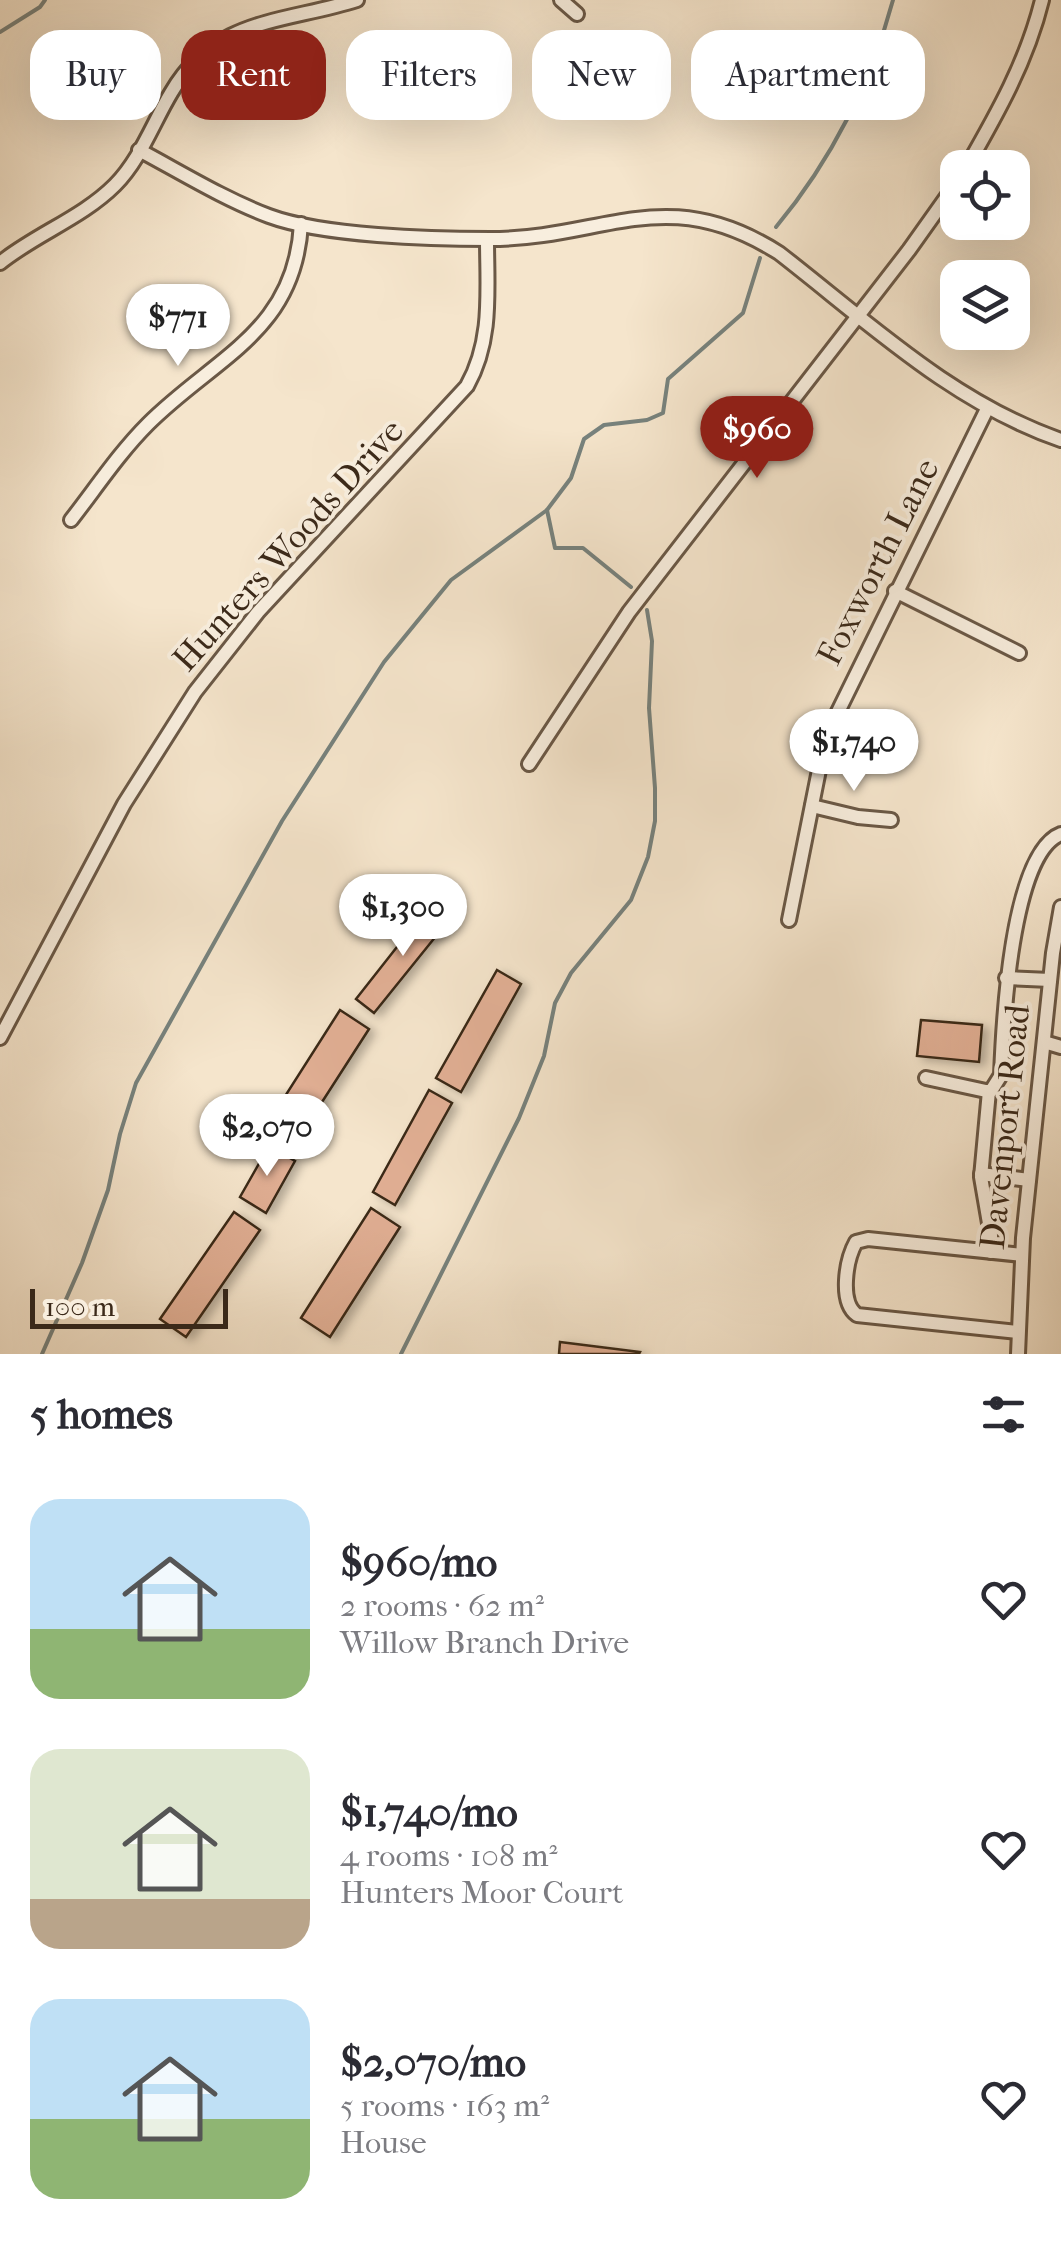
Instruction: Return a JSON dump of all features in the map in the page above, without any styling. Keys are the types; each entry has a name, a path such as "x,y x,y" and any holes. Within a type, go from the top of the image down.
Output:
{"street":[{"path":"0,263 102,197 124,175 174,88 216,43 263,22 357,0"},
{"path":"562,0 578,14"},
{"path":"976,150 1015,78 1042,0"},
{"path":"139,150 272,217 370,233 516,238 650,217 706,219 749,234 779,253 987,409 1061,440"},
{"path":"529,764 629,612 940,205"},
{"path":"71,520 147,425 244,344 274,312 295,269 301,224"},
{"name":"Hunters Woods Drive","path":"0,1035 124,804 195,692 258,612 468,386 486,336 488,239"},
{"name":"Foxworth Lane","path":"789,920 832,724 987,409"},
{"path":"896,591 1019,653"},
{"path":"812,806 890,820"},
{"path":"991,1252 981,1174 988,1091 1001,1075 1006,978 1036,858 1046,842 1061,834"},
{"name":"Davenport Road","path":"1018,1354 1029,1180 1061,908"},
{"path":"1006,978 1050,980"},
{"path":"1044,1042 1061,1046"},
{"path":"926,1078 988,1091"},
{"path":"981,1174 1029,1180"},
{"path":"1018,1332 857,1315 848,1308 846,1300 850,1252 856,1242 868,1238 1022,1255"}],"building":[{"path":"430,905 449,920 374,1013 356,999"},
{"path":"497,970 521,984 461,1092 436,1078"},
{"path":"340,1010 369,1029 295,1144 266,1126"},
{"path":"921,1020 982,1025 979,1062 917,1056"},
{"path":"429,1090 452,1103 395,1205 373,1192"},
{"path":"269,1146 295,1161 266,1213 240,1197"},
{"path":"371,1208 400,1227 330,1337 301,1318"},
{"path":"234,1212 260,1230 186,1337 160,1319"},
{"path":"560,1342 640,1352 559,1354"}],"waterway":[{"path":"0,32 45,0"},
{"path":"776,227 847,120 873,61 893,0"},
{"path":"42,1354 82,1263 108,1190 136,1083 282,821 384,662 451,580 547,510 571,478 584,439 604,425 647,420 663,413 668,379 743,313 760,258"},
{"path":"547,510 555,548 583,548 631,587"},
{"path":"401,1354 519,1118 544,1056 555,1003 571,973 631,900 648,857 655,821 655,788 649,708 652,641 647,610"}]}
